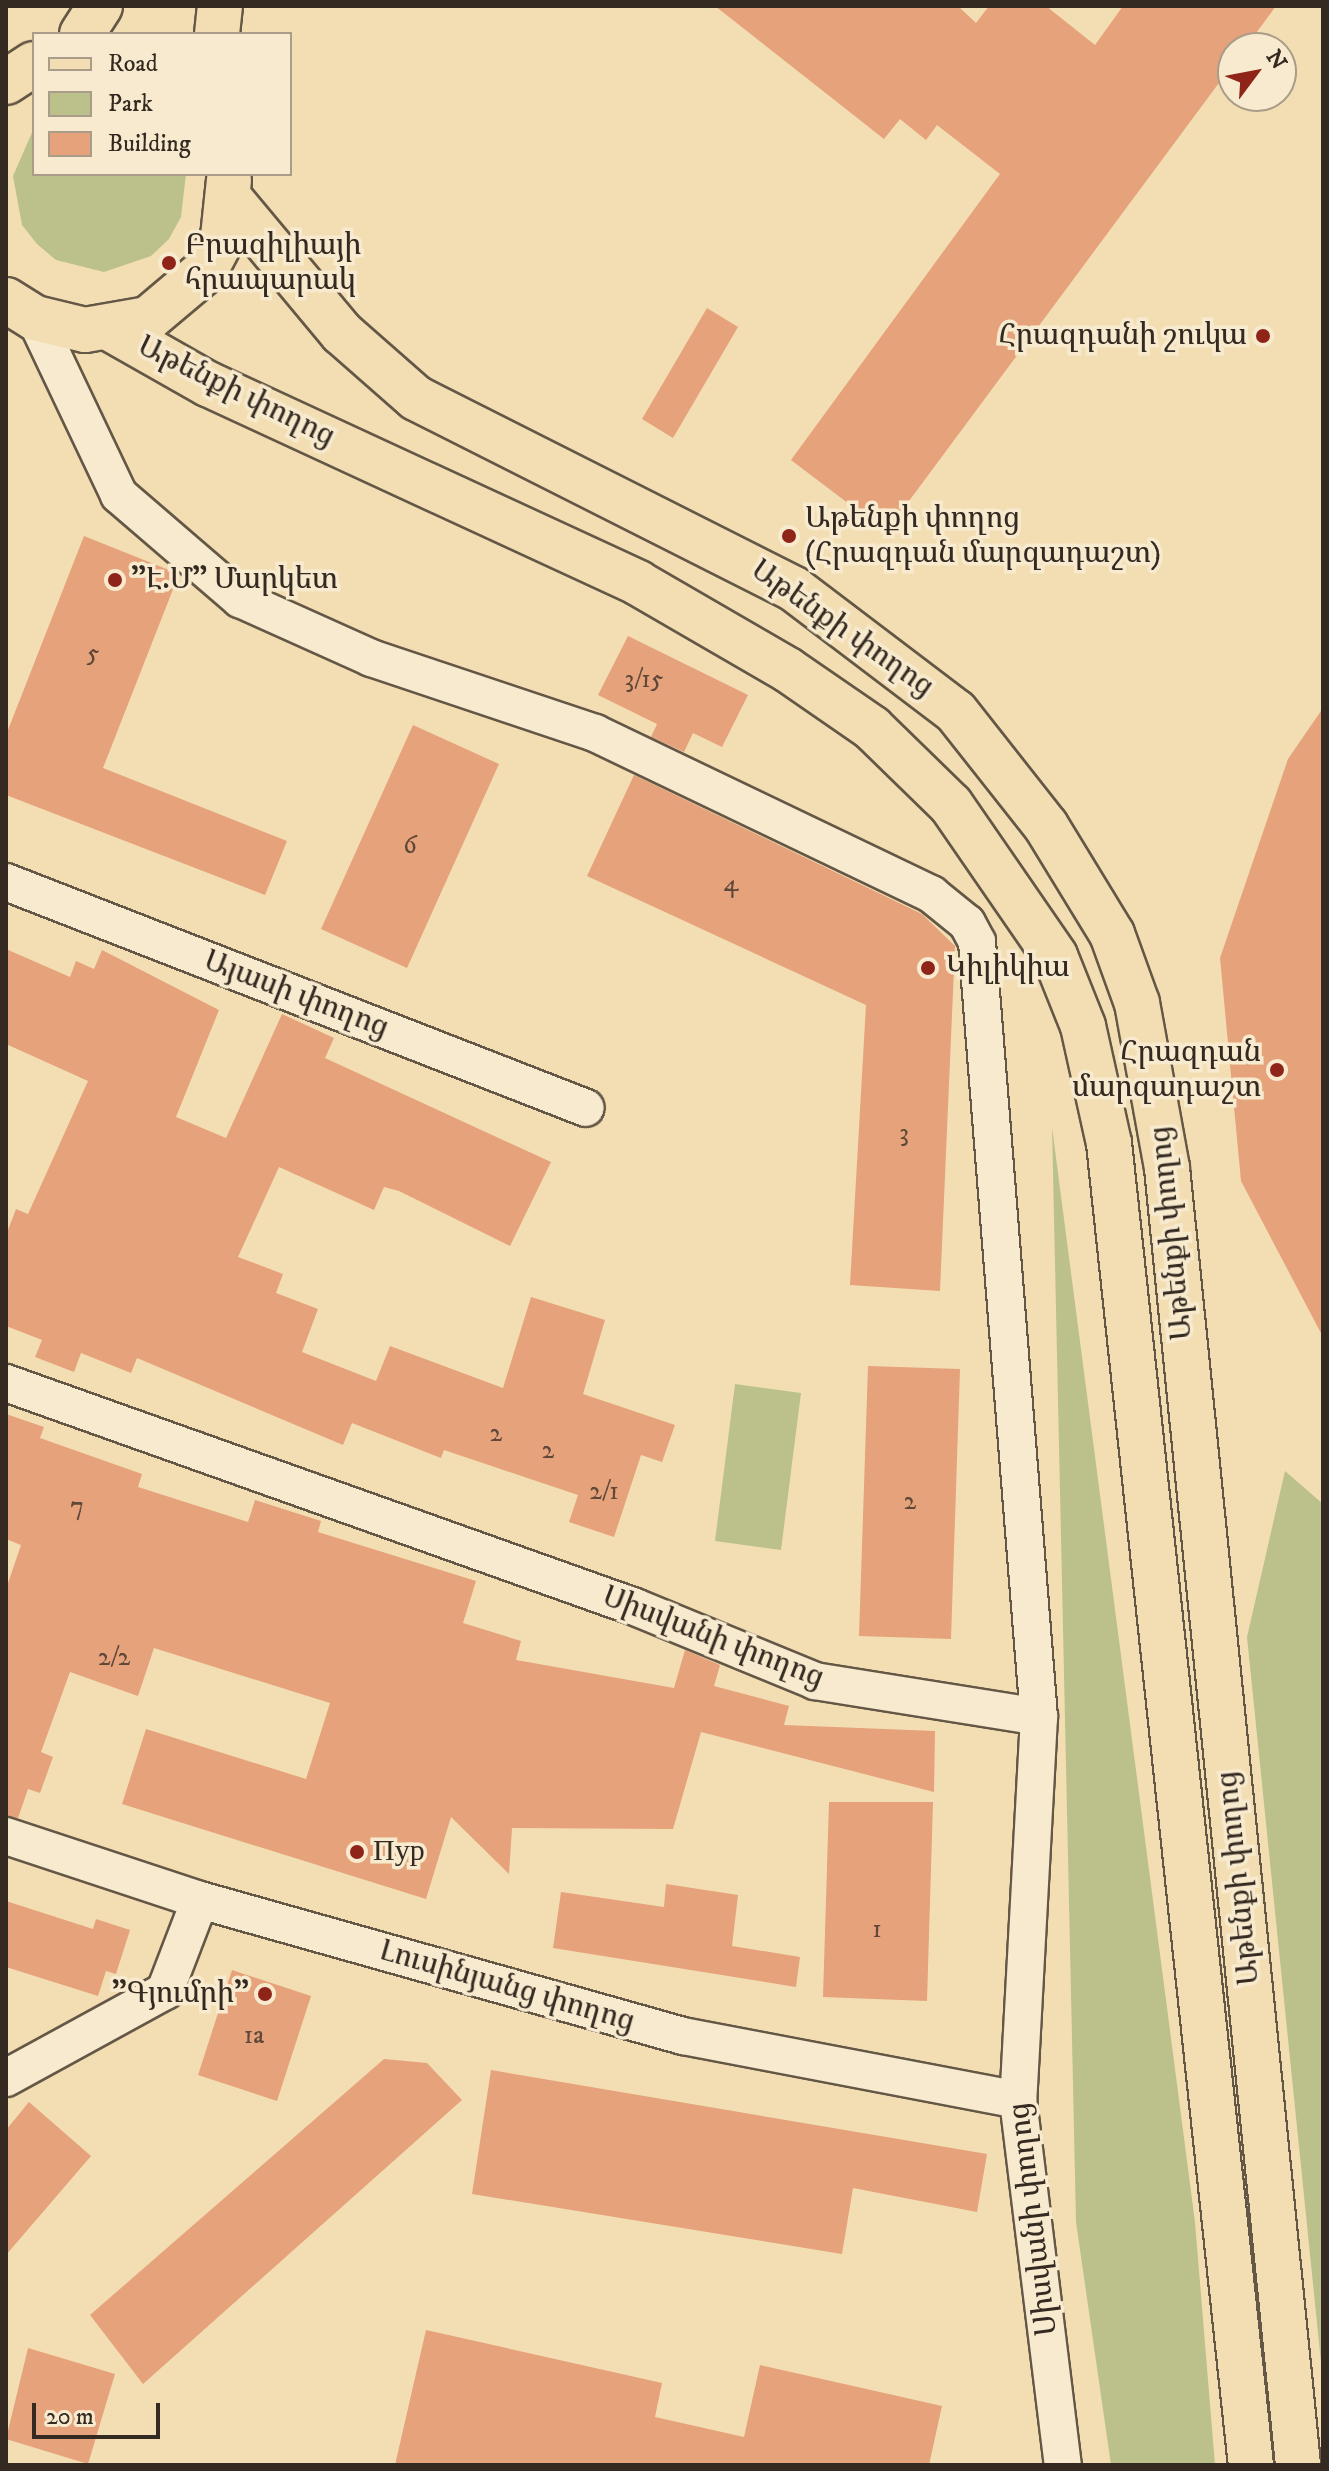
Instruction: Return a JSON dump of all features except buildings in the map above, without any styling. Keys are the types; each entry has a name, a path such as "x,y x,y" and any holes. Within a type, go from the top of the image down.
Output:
{"main road":[{"path":"83,32 100,6"},
{"path":"217,32 220,6"},
{"path":"6,82 32,65"},
{"path":"20,309 111,329 148,319 197,280 223,237 229,187"},
{"name":"Աթենքի փողոց","path":"229,187 342,333 416,398 721,546 794,589 938,697 1046,826 1112,934 1137,1003 1167,1168 1298,2465"},
{"name":"Աթենքի փողոց","path":"111,329 208,384 638,583 788,670 872,728 951,805 1055,956 1083,1026 1109,1143 1251,2465"}],"street":[{"path":"20,309 119,495 240,599 371,658 595,733 931,894 967,923 983,967 1039,1717"},
{"name":"Այասի փողոց","path":"6,882 586,1108"},
{"name":"Սիսվանի փողոց","path":"6,1383 635,1607 815,1681 1039,1717 1018,2100 1063,2465"},
{"name":"Լուսինյանց փողոց","path":"6,1836 200,1900 683,2036 1018,2100"},
{"path":"6,2078 165,1991 200,1900"}],"green space":[{"path":"32,133 32,176 186,176 181,217 169,239 151,256 104,272 56,260 37,244 22,225 13,176"},
{"path":"1052,1127 1195,2222 1215,2465 1111,2465 1076,2222"},
{"path":"735,1384 801,1393 781,1550 715,1541"},
{"path":"1285,1471 1323,1504 1323,2382 1247,1637"}],"place":[{"name":"Բրազիլիայի հրապարակ","path":"169,263"},
{"name":"Հրազդանի շուկա","path":"1263,336"},
{"name":"Աթենքի փողոց (Հրազդան մարզադաշտ)","path":"789,536"},
{"name":"\"Է.Մ\" Մարկետ","path":"115,580"},
{"name":"Կիլիկիա","path":"928,968"},
{"name":"Հրազդան մարզադաշտ","path":"1277,1070"},
{"name":"Пур","path":"357,1852"},
{"name":"\"Գյումրի\"","path":"265,1994"}]}
